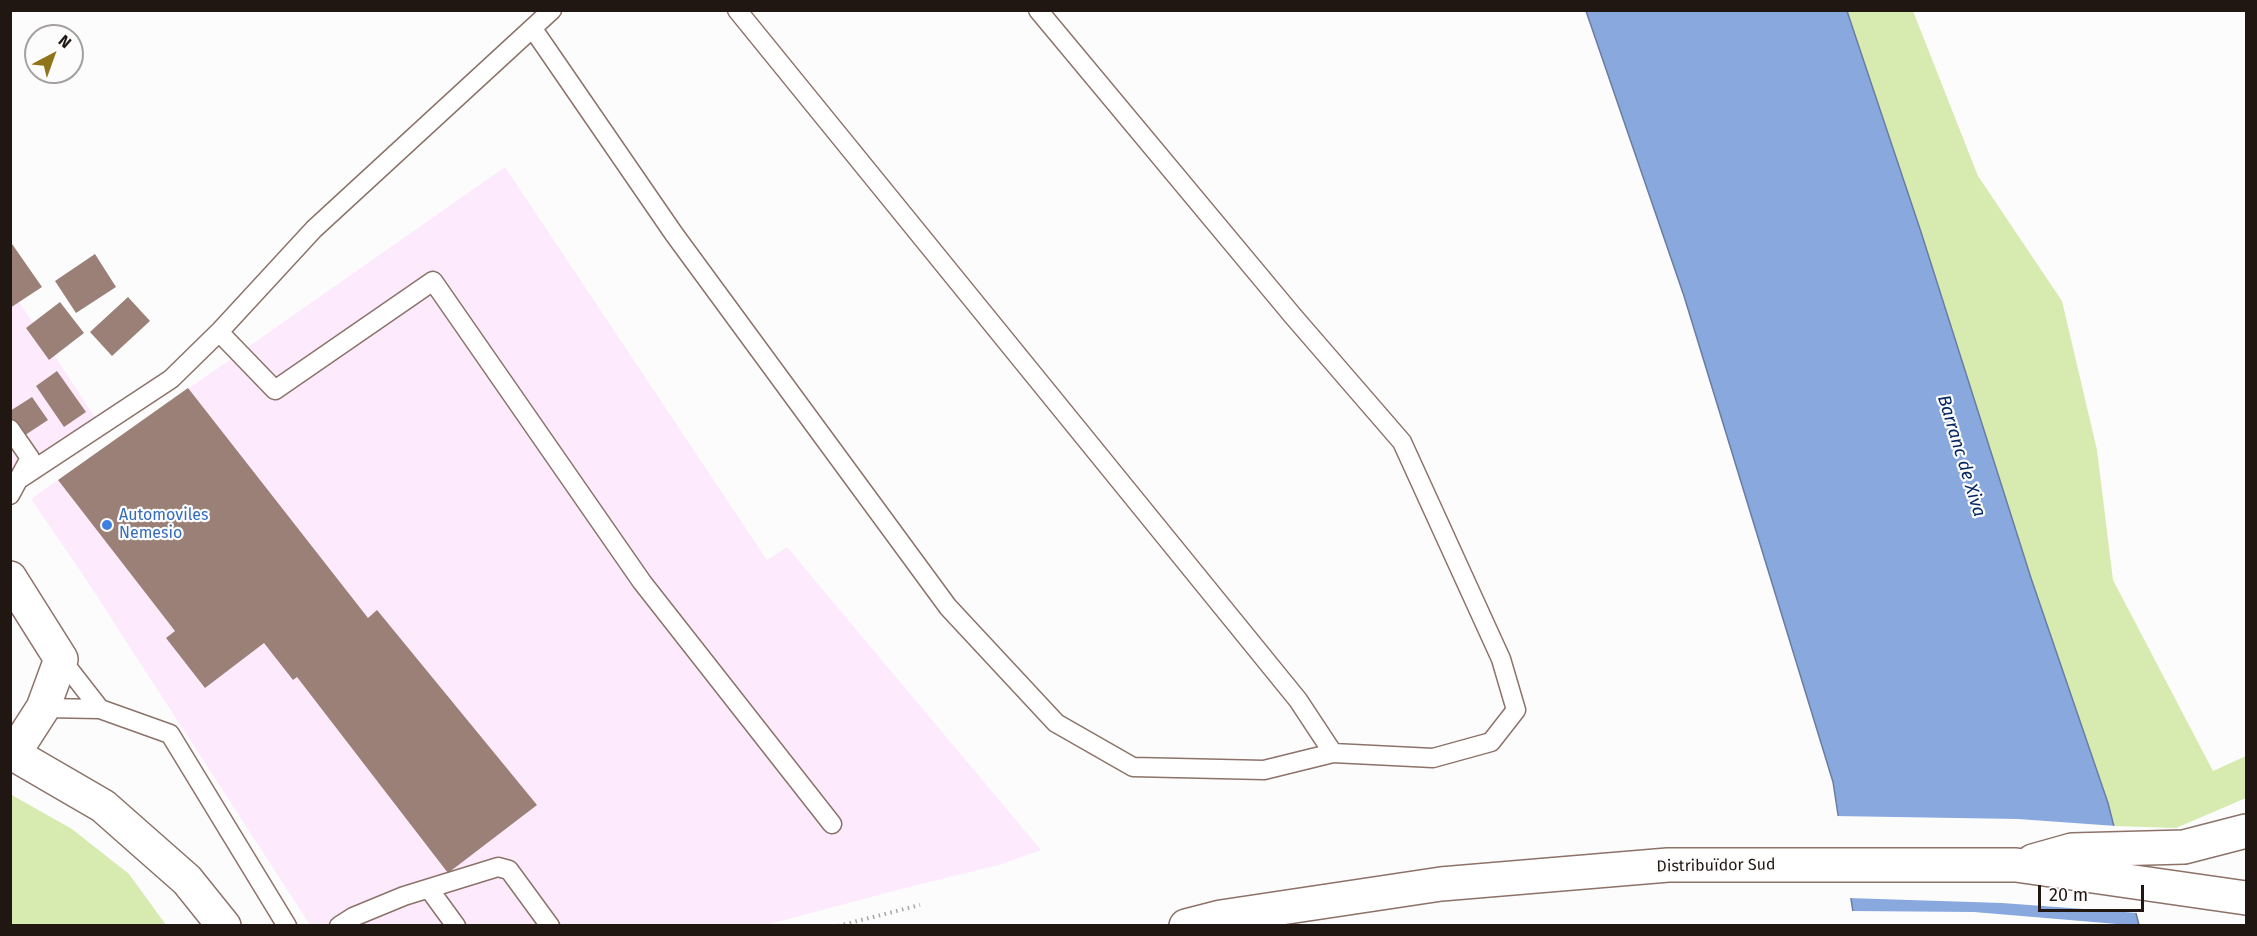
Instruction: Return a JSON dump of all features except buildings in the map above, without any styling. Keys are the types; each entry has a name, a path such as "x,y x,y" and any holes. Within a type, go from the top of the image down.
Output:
{"main road":[{"path":"10,578 61,659 43,708 12,753 103,806 188,880 224,926"},
{"path":"2016,865 2072,850 2184,847 2247,831"},
{"name":"Distribuïdor Sud","path":"1186,926 1221,917 1441,884 1668,865 2016,865 2247,898"}],"lane":[{"path":"14,487 171,379 219,332 314,229 552,10"},
{"path":"737,10 1299,700 1333,753"},
{"path":"533,29 674,234 948,607 1056,723 1133,767 1264,770 1333,753 1433,758 1491,742 1516,710 1501,659 1402,442 1038,10"},
{"path":"219,332 275,390 433,281 642,582 831,824"},
{"path":"10,429 30,458 14,487"},
{"path":"61,659 100,709"},
{"path":"43,708 100,709 170,734 287,926"},
{"path":"339,926 353,917 404,896 498,867 509,870 550,926"},
{"path":"429,889 456,926"}],"path":[{"path":"838,926 920,905"}],"shaded area":[{"path":"505,167 767,560 787,547 1041,850 999,865 766,925 310,925 85,578 31,499"},
{"path":"10,288 102,428 10,492"}],"green space":[{"path":"1847,11 1913,11 1978,176 2062,301 2097,450 2113,580 2213,771 2246,756 2246,798 2176,828 2114,826"},
{"path":"10,794 72,829 129,874 166,925 11,925"}],"water":[{"name":"Barranc de Xiva","path":"1586,11 1847,11 1921,232 2031,578 2108,803 2139,925 1855,925 1833,782 1684,296"}],"pier":[{"path":"1835,816 2018,819 2116,826 2138,913 2002,903 1848,898"},
{"path":"1850,911 1974,912 2129,925 1852,926"}],"place":[{"name":"Automoviles Nemesio","path":"107,525"}]}
